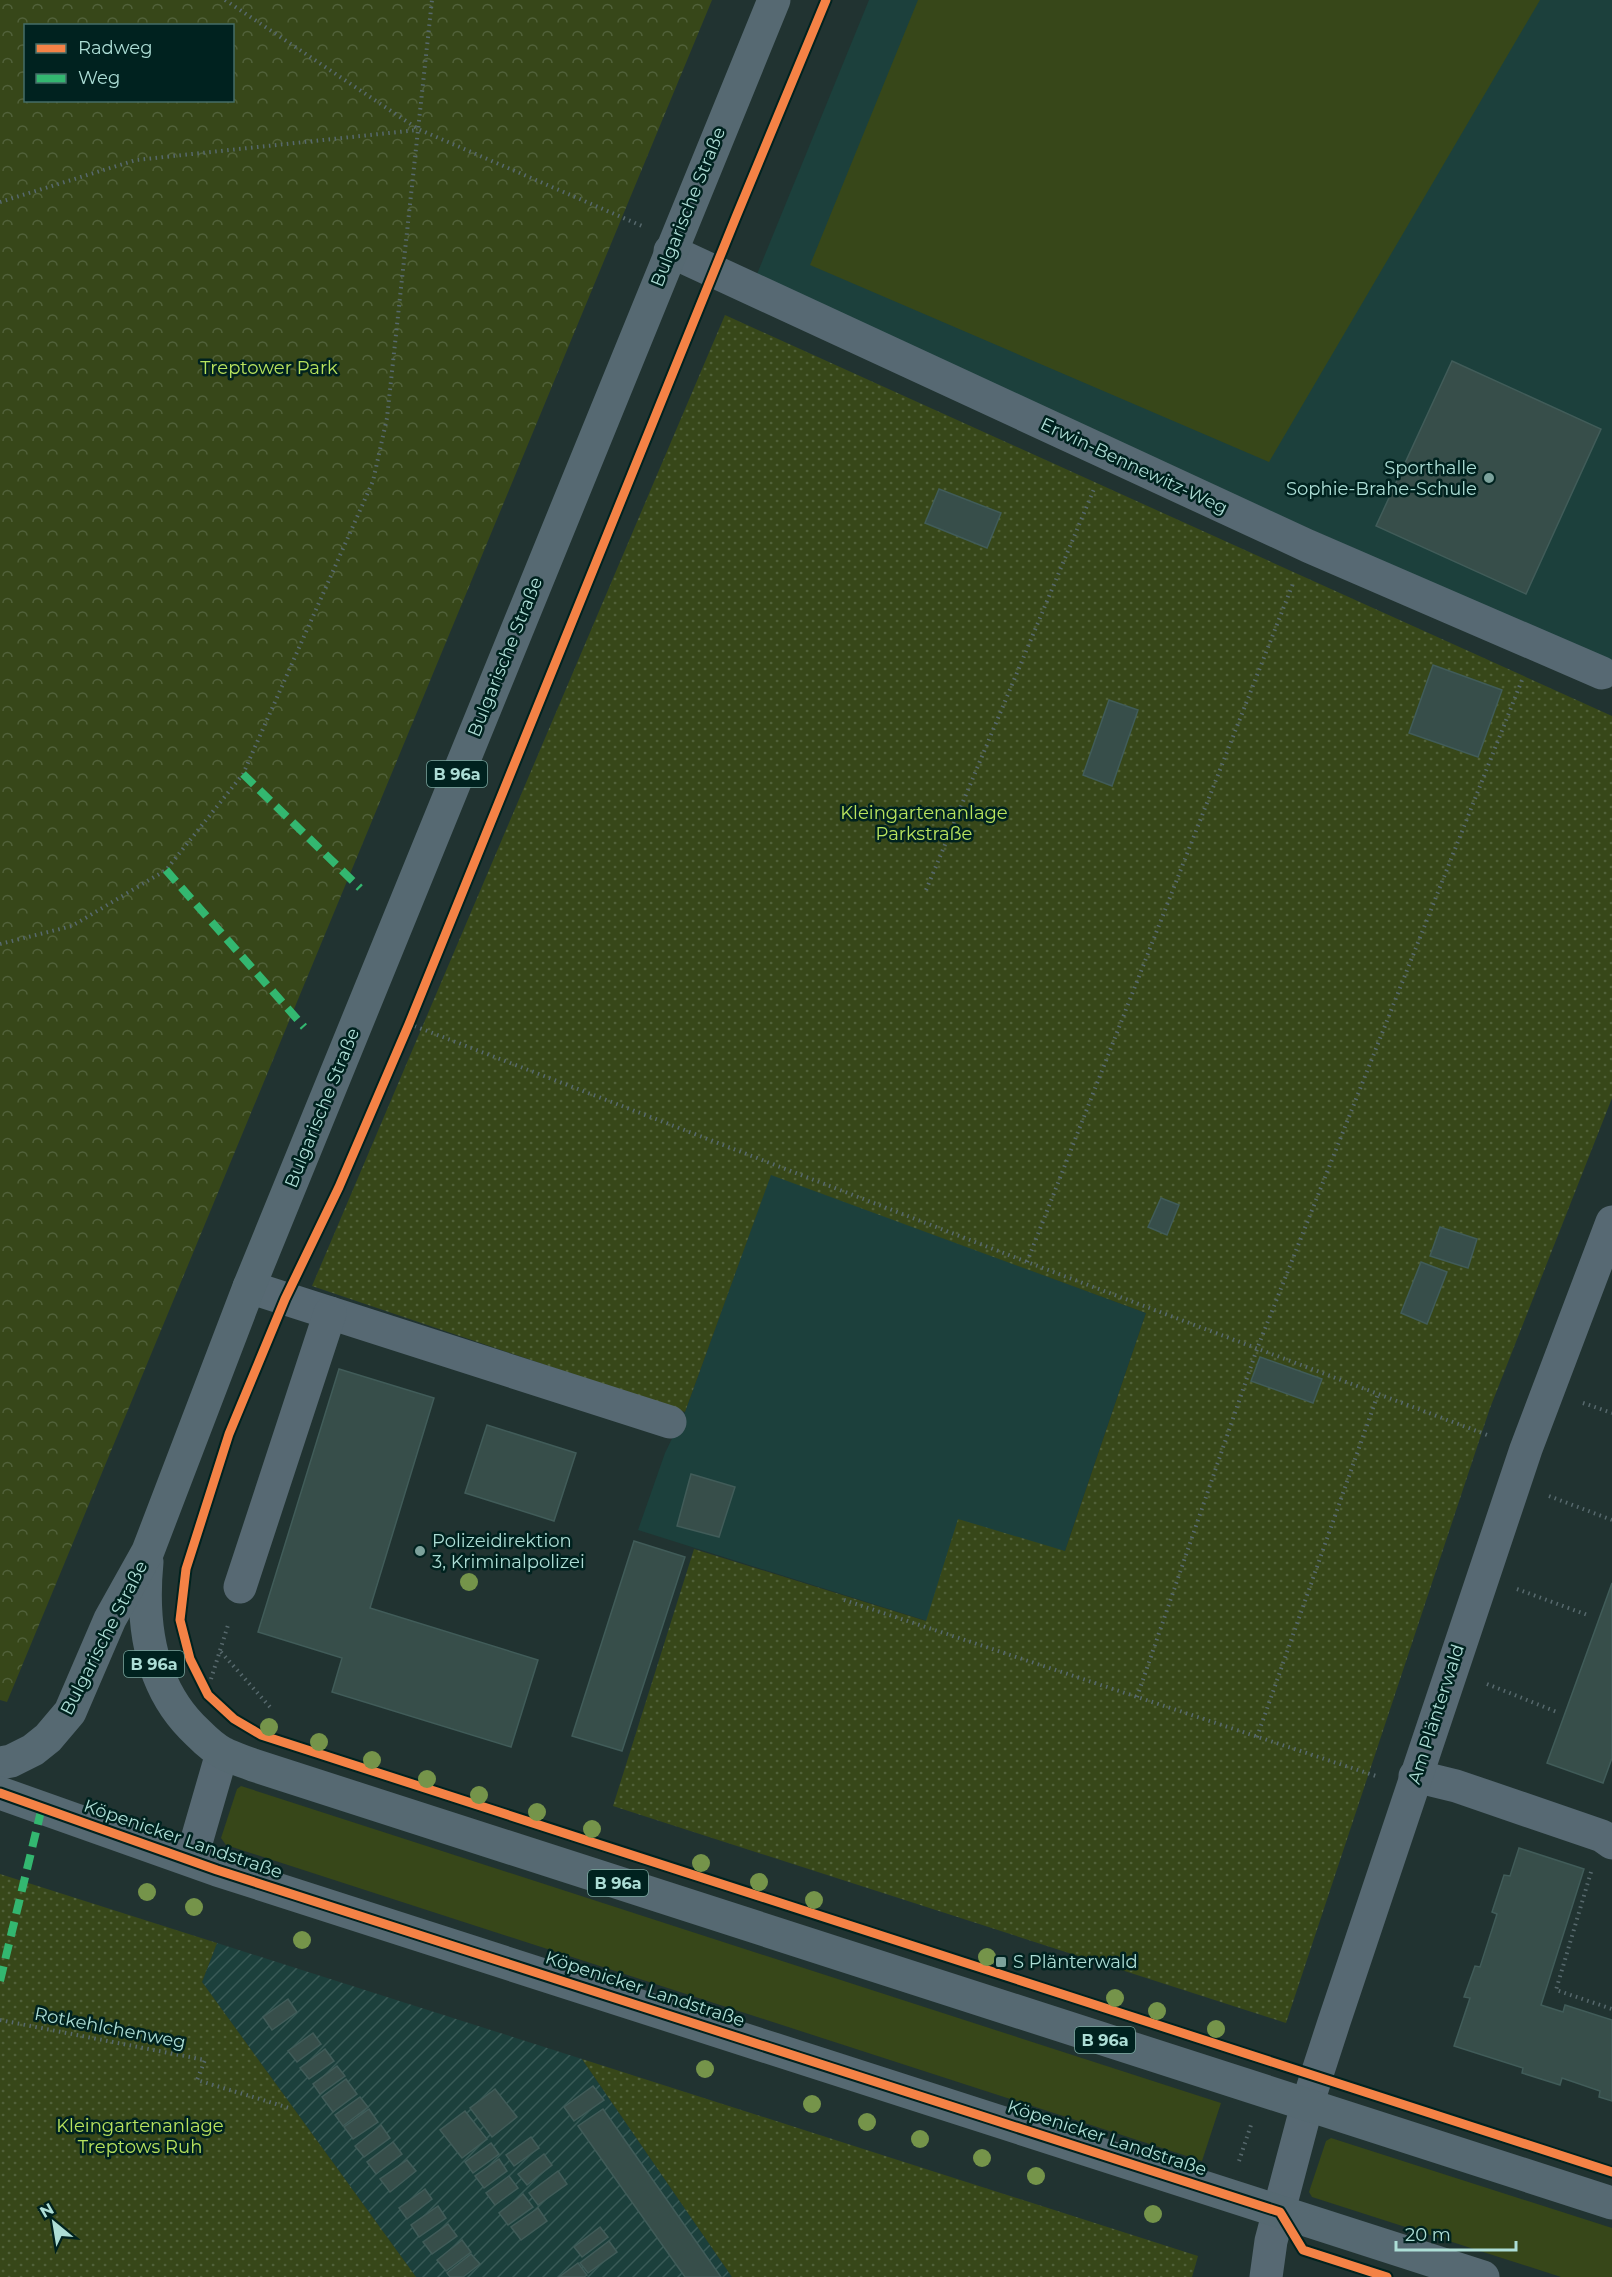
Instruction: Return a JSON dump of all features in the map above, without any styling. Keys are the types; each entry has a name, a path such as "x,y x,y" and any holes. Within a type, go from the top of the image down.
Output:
{"main road":[{"name":"Bulgarische Straße","path":"0,1763 11,1761 33,1750 48,1738 70,1712 110,1619 148,1551 249,1287 774,0"},
{"name":"Bulgarische Straße","path":"148,1551 143,1596 148,1639 154,1664 175,1707 190,1725 222,1753"},
{"name":"B 96a","path":"222,1753 253,1765 1612,2203"},
{"name":"Köpenicker Landstraße","path":"0,1793 191,1860 1483,2277"}],"street":[{"name":"Erwin-Bennewitz-Weg","path":"670,251 1308,546 1602,673"},
{"name":"Am Plänterwald","path":"1280,2212 1307,2105 1415,1776 1526,1449 1612,1222"},
{"path":"249,1287 670,1422"},
{"path":"240,1587 330,1313"},
{"name":"Köpenicker Landstraße","path":"191,1860 222,1753"},
{"path":"1415,1776 1456,1786 1602,1836 1612,1843"},
{"path":"1266,2277 1271,2241 1280,2212"}],"path":[{"path":"225,0 418,129 645,227 670,251"},
{"path":"0,944 72,926 166,870 243,774 374,481 387,418 432,0"},
{"path":"0,202 136,160 418,129"},
{"path":"926,890 1109,454"},
{"path":"1027,1262 1308,546"},
{"path":"1137,1697 1257,1348 1536,645"},
{"path":"409,1024 1027,1262 1526,1449"},
{"path":"1257,1737 1378,1394"},
{"path":"1583,1402 1612,1413"},
{"path":"1549,1496 1612,1520"},
{"path":"211,1679 240,1587"},
{"path":"1516,1589 1590,1616"},
{"path":"844,1600 1392,1780 1415,1776"},
{"path":"220,1651 270,1707"},
{"path":"1483,1683 1557,1712"},
{"path":"1591,1871 1556,1990 1612,2008"},
{"path":"1238,2163 1251,2123"}],"shaded area":[{"path":"869,0 1612,0 1612,665 755,279"},
{"path":"771,1174 1146,1313 1065,1551 927,1621 638,1530 665,1453 685,1412"},
{"path":"217,1943 582,2059 732,2277 416,2277 202,1982"}],"green space":[{"name":"Treptower Park","path":"0,0 712,0 7,1702 0,1700"},
{"path":"918,0 1540,0 1269,462 810,265"},
{"name":"Kleingartenanlage Parkstraße","path":"725,315 1612,716 1612,1098 1490,1408 1286,2023 613,1806 694,1549 926,1621 958,1519 1065,1551 1146,1313 771,1175 685,1412 312,1286"},
{"path":"241,1786 1221,2103 1202,2161 226,1845 221,1838 237,1789"},
{"name":"Kleingartenanlage Treptows Ruh","path":"0,1874 217,1943 202,1982 416,2277 0,2277"},
{"path":"582,2059 1198,2256 1192,2277 732,2277"},
{"path":"1331,2138 1612,2228 1612,2277 1561,2277 1312,2197 1309,2192 1326,2141"}],"building":[{"name":"Sporthalle Sophie-Brahe-Schule","path":"1452,361 1601,429 1526,594 1376,526"},
{"path":"939,489 1001,513 987,548 925,523"},
{"path":"1433,665 1502,690 1478,757 1409,733"},
{"path":"1109,700 1138,710 1112,786 1083,775"},
{"path":"1161,1198 1179,1205 1167,1235 1148,1227"},
{"path":"1440,1227 1477,1239 1468,1268 1430,1256"},
{"path":"1421,1262 1447,1272 1427,1324 1401,1313"},
{"path":"1260,1357 1322,1379 1313,1403 1251,1381"},
{"path":"339,1369 434,1398 370,1608 538,1660 511,1747 332,1692 342,1658 258,1632"},
{"path":"487,1425 576,1453 554,1521 465,1493"},
{"path":"691,1474 735,1487 719,1537 677,1526"},
{"path":"634,1541 685,1557 622,1751 572,1736"},
{"path":"1612,1583 1612,1758 1603,1783 1547,1763"},
{"path":"1519,1848 1584,1869 1541,2005 1563,2012 1565,2005 1612,2020 1612,2101 1599,2097 1600,2091 1562,2078 1560,2085 1522,2073 1523,2068 1454,2046 1470,1998 1464,1997 1475,1966 1480,1967 1497,1914 1492,1912 1504,1875 1510,1876"},
{"path":"288,1999 297,2012 272,2030 263,2017"},
{"path":"313,2033 321,2044 297,2062 288,2051"},
{"path":"325,2049 334,2061 309,2079 300,2068"},
{"path":"337,2066 345,2076 320,2094 313,2084"},
{"path":"346,2079 357,2094 333,2112 322,2097"},
{"path":"593,2086 604,2100 574,2121 564,2107"},
{"path":"495,2089 517,2117 492,2137 470,2108"},
{"path":"360,2097 368,2107 343,2126 335,2115"},
{"path":"369,2109 378,2122 353,2139 344,2127"},
{"path":"603,2109 721,2277 685,2277 578,2126"},
{"path":"465,2111 487,2139 462,2158 440,2130"},
{"path":"381,2125 390,2138 364,2157 355,2146"},
{"path":"531,2137 539,2148 514,2166 506,2155"},
{"path":"393,2142 402,2154 376,2174 367,2162"},
{"path":"491,2143 499,2154 473,2173 465,2162"},
{"path":"544,2154 552,2165 527,2185 518,2174"},
{"path":"499,2159 507,2171 484,2188 475,2176"},
{"path":"407,2160 416,2171 390,2192 380,2179"},
{"path":"558,2171 567,2184 538,2205 529,2193"},
{"path":"509,2176 518,2188 495,2205 486,2193"},
{"path":"425,2189 432,2199 407,2219 399,2208"},
{"path":"523,2194 533,2207 508,2225 499,2213"},
{"path":"438,2206 446,2218 419,2237 411,2225"},
{"path":"538,2208 547,2221 521,2240 511,2227"},
{"path":"448,2224 457,2236 432,2254 423,2242"},
{"path":"600,2227 608,2237 582,2257 574,2247"},
{"path":"462,2240 471,2252 446,2271 437,2260"},
{"path":"609,2241 617,2252 588,2273 580,2263"},
{"path":"471,2254 480,2264 463,2277 450,2277 447,2273"},
{"path":"578,2263 587,2275 559,2277"}],"marked path":[{"path":"243,774 360,888"},
{"path":"166,870 304,1027"},
{"path":"0,1981 42,1807"}],"cycle path":[{"path":"826,0 409,1024 339,1187 285,1299 229,1434 186,1569 180,1620 190,1659 208,1695 234,1719 261,1735 1612,2172"},
{"path":"0,1793 217,1870 1280,2212 1303,2250 1387,2277"}],"place":[{"name":"Sporthalle Sophie-Brahe-Schule","path":"1489,478"},
{"name":"Polizeidirektion 3, Kriminalpolizei","path":"420,1551"},
{"name":"S Plänterwald","path":"1001,1962"}]}
